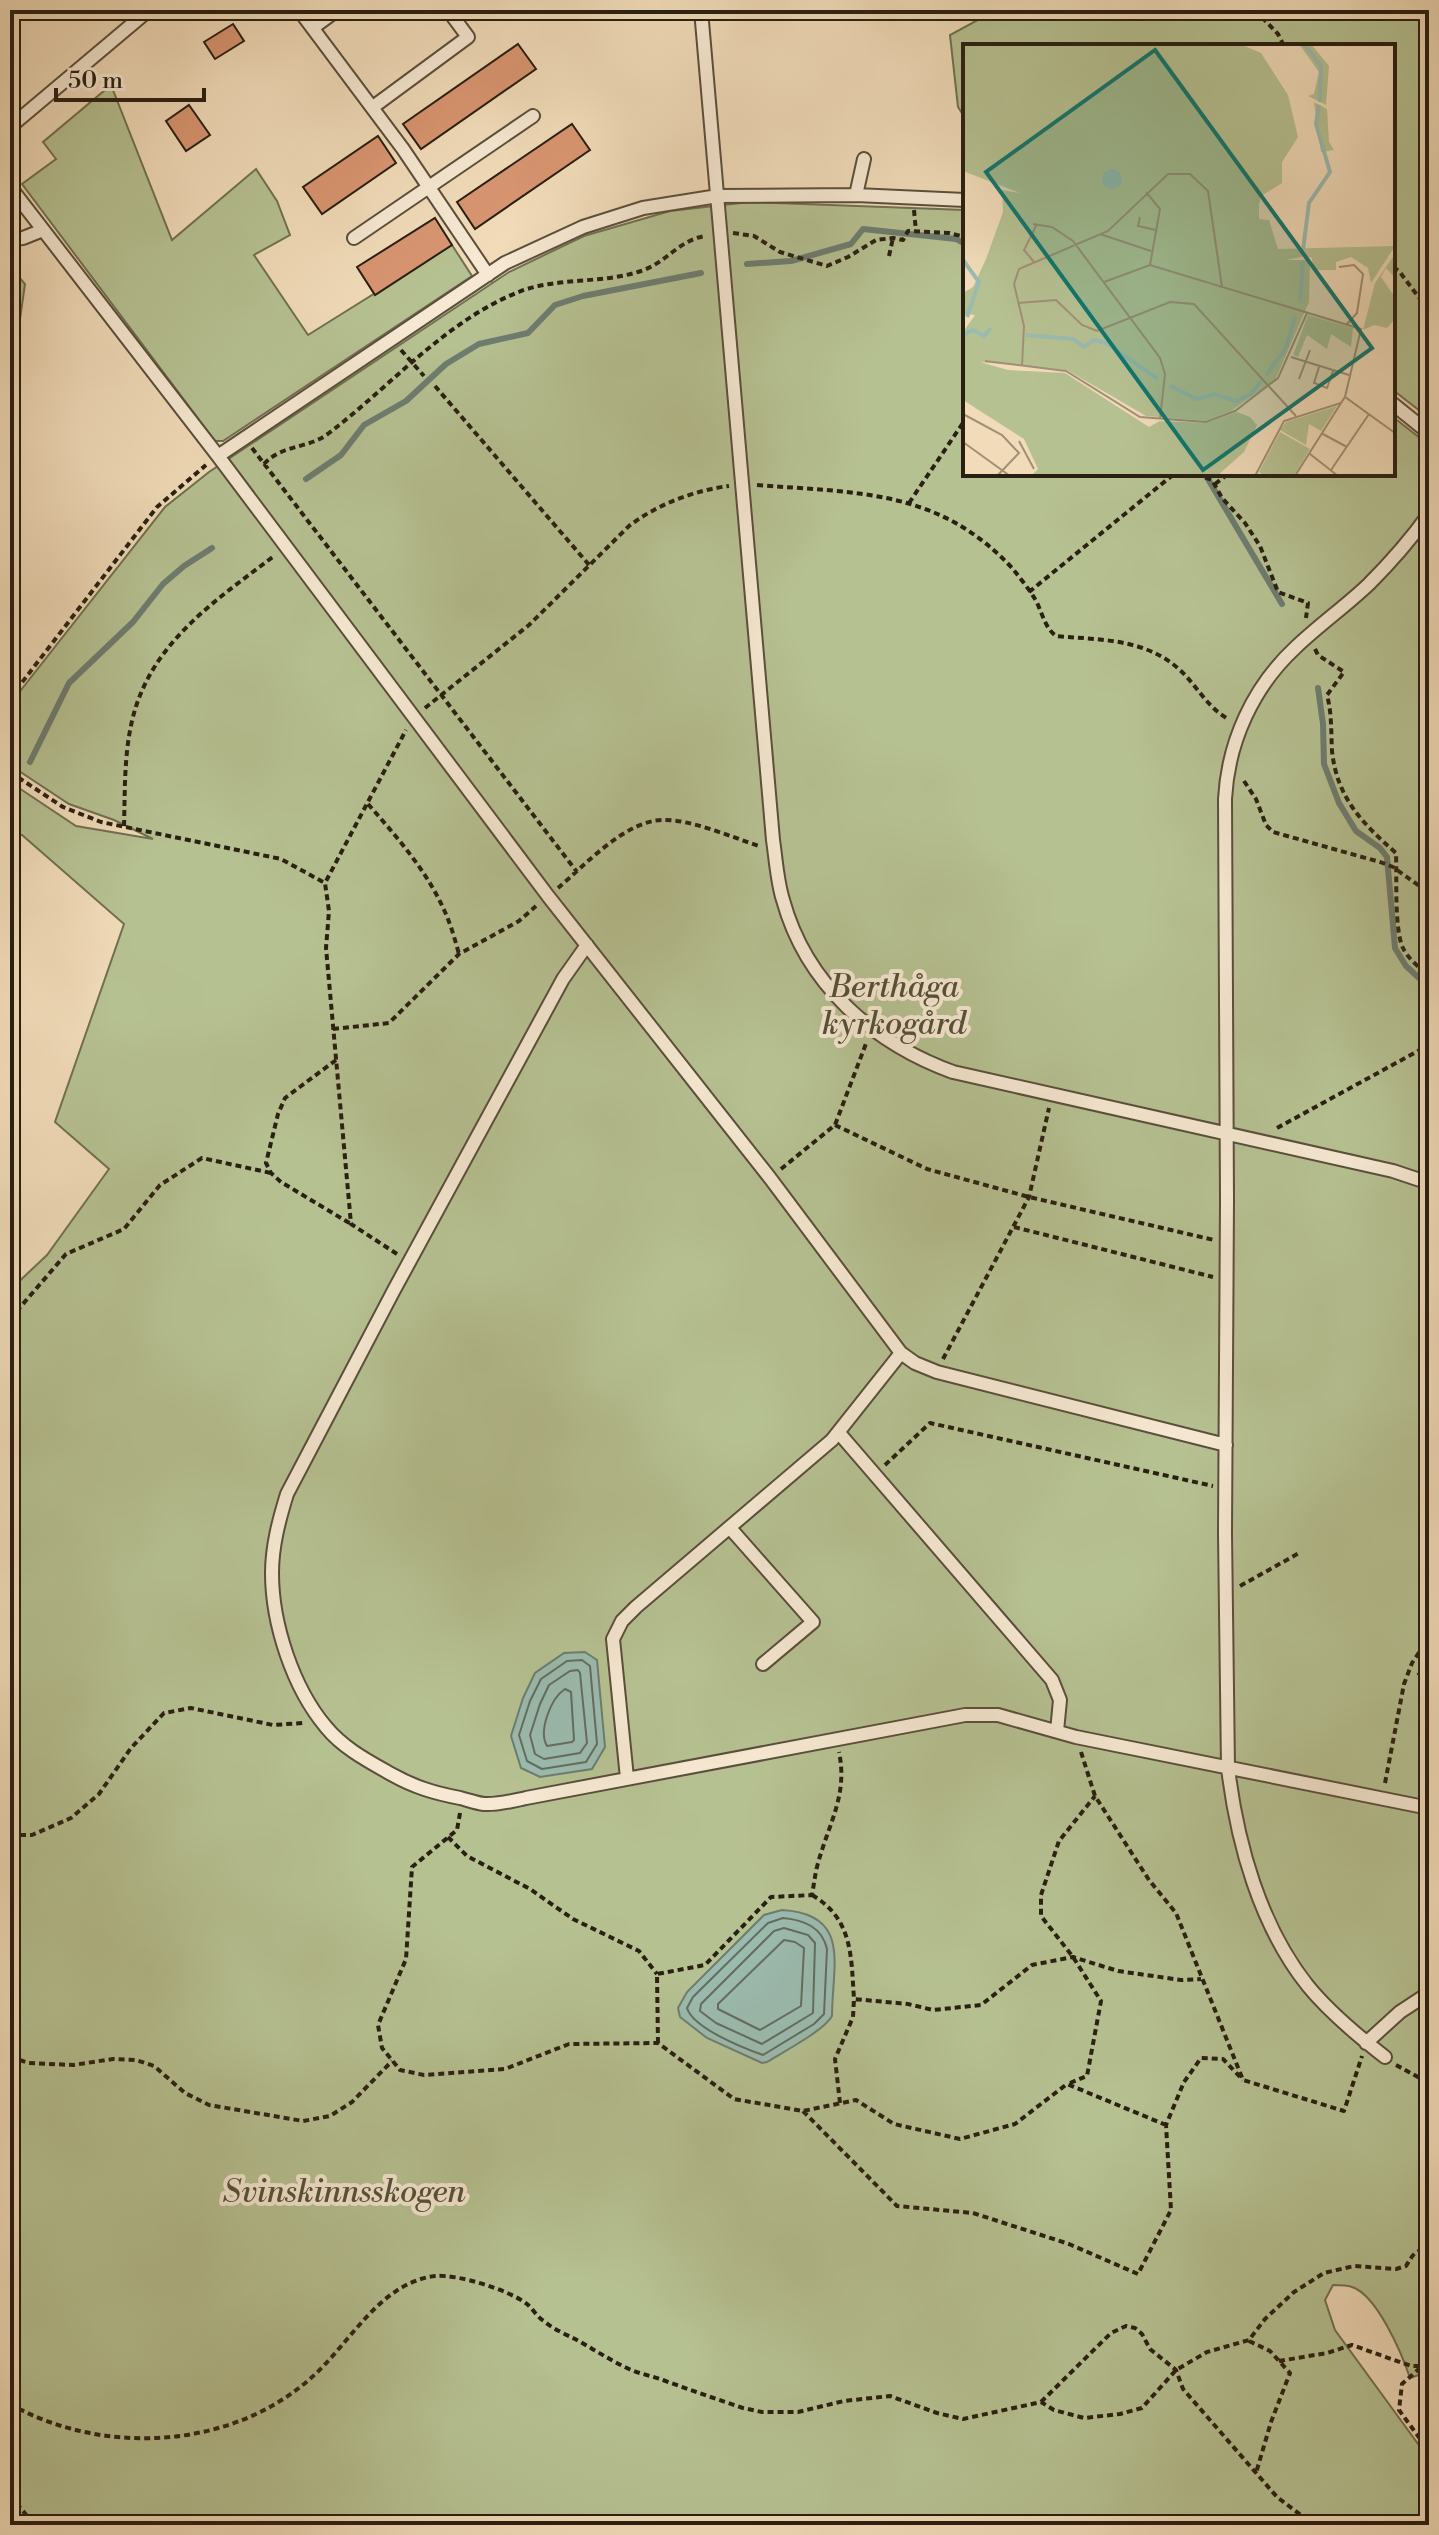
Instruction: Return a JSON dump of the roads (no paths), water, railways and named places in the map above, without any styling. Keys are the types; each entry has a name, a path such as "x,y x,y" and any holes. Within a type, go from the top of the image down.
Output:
{"lane":[{"path":"10,127 149,10"},
{"path":"299,10 373,107 488,275"},
{"path":"314,27 337,10"},
{"path":"373,107 468,37 448,10"},
{"path":"701,10 775,850 783,903 803,950 836,996 872,1030 914,1056 953,1072 1393,1171 1429,1183"},
{"path":"354,238 533,116"},
{"path":"856,195 864,159"},
{"path":"10,187 218,456 548,896 770,1178 901,1353 937,1372 1226,1445"},
{"path":"218,456 505,263 583,227 643,208 718,196 856,195 963,200"},
{"path":"10,239 23,238 43,230"},
{"path":"1395,406 1429,433"},
{"path":"1385,2057 1336,2016 1306,1984 1272,1925 1244,1849 1232,1800 1228,1768 1225,1489 1225,799 1230,762 1241,726 1252,701 1268,678 1287,656 1367,586 1429,514"},
{"path":"587,945 563,979 409,1262 292,1484 279,1520 272,1569 278,1619 297,1678 322,1722 341,1742 381,1769 427,1791 482,1804 965,1715 998,1715 1076,1737 1429,1808"},
{"path":"627,1778 614,1658 615,1632 628,1614 839,1433 901,1353"},
{"path":"839,1433 1052,1680 1060,1700 1057,1731"},
{"path":"730,1528 813,1622 763,1664"},
{"path":"1366,2043 1400,2012 1429,1993"}],"water":[{"path":"585,1652 597,1660 605,1747 592,1769 540,1777 521,1768 511,1736 523,1698 535,1673 564,1653"},
{"path":"782,1910 804,1914 819,1921 829,1932 835,1962 832,2016 813,2034 762,2063 707,2038 680,2017 678,2008 687,1992 764,1915"}],"waterway":[{"path":"747,264 791,261 851,244 863,229 956,239 963,243"},
{"path":"306,479 341,455 364,425 406,401 446,364 479,344 528,333 555,305 583,296 701,273"},
{"path":"1206,476 1282,604"},
{"path":"30,762 69,683 133,622 163,584 212,548"},
{"path":"1318,688 1324,764 1339,803 1356,831 1387,857 1395,948 1406,966 1429,987"}],"park label":[{"name":"Berthåga kyrkogård","path":"894,1004"},
{"name":"Svinskinnsskogen","path":"344,2191"}]}
